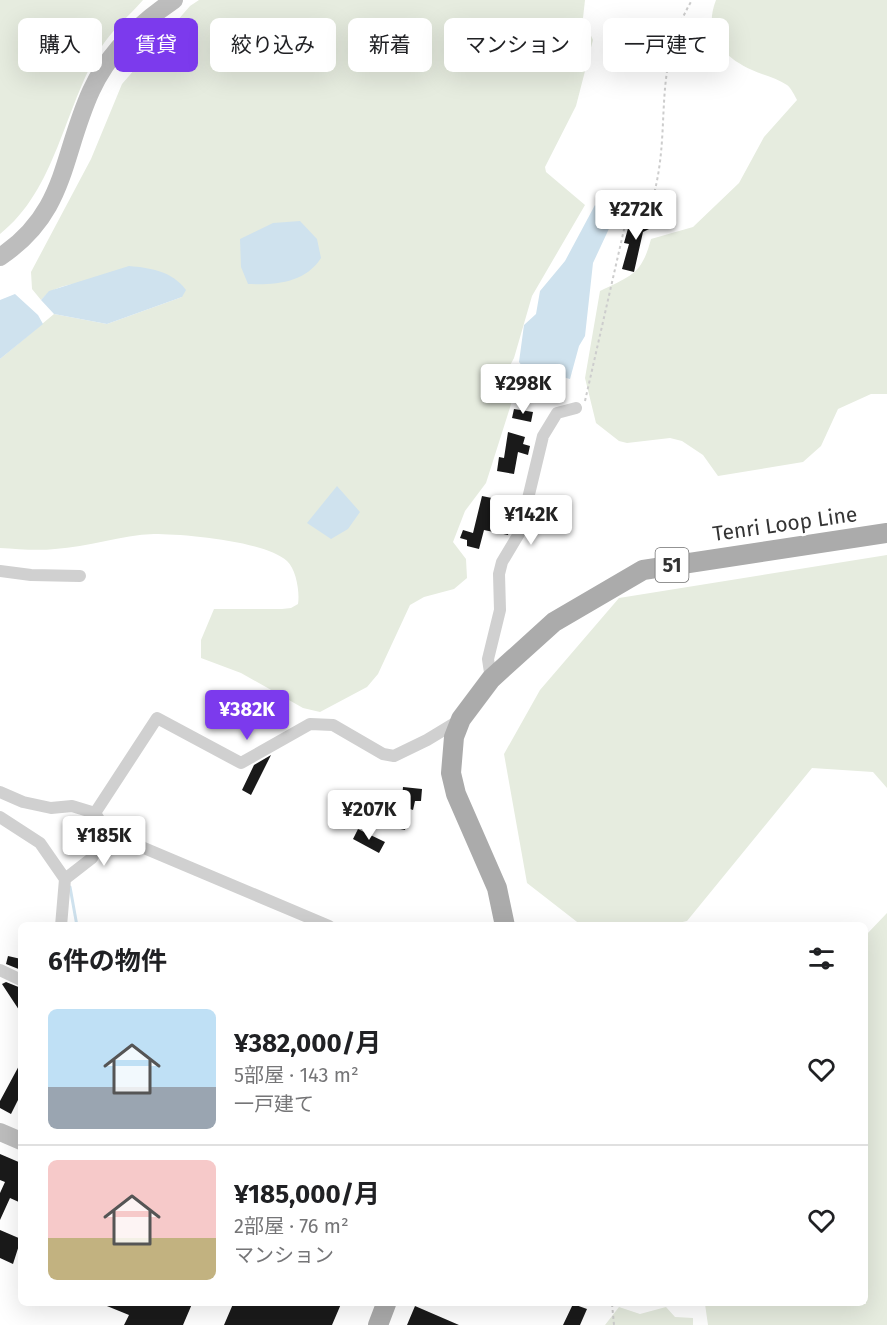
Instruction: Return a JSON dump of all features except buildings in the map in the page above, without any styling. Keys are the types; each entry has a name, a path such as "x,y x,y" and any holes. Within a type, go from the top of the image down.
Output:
{"main road":[{"name":"Tenri Loop Line","path":"504,922 497,888 456,794 451,773 453,737 461,719 491,679 554,622 644,570 887,533"},
{"path":"378,1325 385,1306"}],"street":[{"path":"0,257 22,242 44,216 53,199 91,90 110,59 129,37 174,0"},
{"path":"491,679 488,659 500,610 502,562 520,532 543,436 557,413 576,408"},
{"path":"0,571 30,575 80,576"},
{"path":"95,813 101,799 157,718 241,763 310,723 333,725 383,754 394,756 427,740 461,719"},
{"path":"0,792 23,802 51,808 72,806 95,813 107,828 144,848 320,922"},
{"path":"0,818 40,843 65,879 61,922"},
{"path":"65,879 92,858 107,828"},
{"path":"0,970 18,979"},
{"path":"0,1132 18,1140"}],"path":[{"path":"576,408 581,406 586,399 590,385 628,212 635,204 654,194 662,137 667,60 671,44 692,0"},
{"path":"612,1306 614,1325"}],"shaded area":[{"path":"0,0 143,0 126,18 114,18 114,31 102,46 102,18 18,18 18,72 88,72 47,172 19,216 0,234"},
{"path":"199,0 585,0 583,18 444,18 444,72 585,72 576,106 545,167 546,172 585,205 532,296 514,358 507,371 506,379 513,398 486,483 465,511 453,542 466,559 467,578 454,589 424,597 410,605 378,674 367,687 320,712 303,708 241,673 201,658 201,640 214,609 282,609 298,604 298,587 293,569 287,561 276,554 261,548 224,540 154,534 55,549 0,548 0,359 54,314 107,324 182,297 128,287 87,283 53,290 41,300 32,289 31,272 91,159 122,84 132,72 198,72 198,18 180,18"},
{"path":"716,0 887,0 887,394 871,394 838,409 821,446 803,462 718,476 703,455 682,441 670,438 627,443 619,441 596,423 585,378 600,291 627,277 639,267 644,260 651,239 693,227 739,183 764,137 797,100 787,85 731,58 729,56 729,18 712,18"},
{"path":"887,555 887,788 873,772 812,768 687,921 683,922 577,922 527,883 504,754 540,690 619,598"},
{"path":"887,913 887,1325 708,1325 705,1306 868,1306 868,933"},
{"path":"619,1307 640,1314 666,1307 675,1317 693,1318 693,1325 605,1325"}],"water":[{"path":"595,205 613,220 593,263 585,336 579,346 570,379 523,367 519,362 524,325 536,314 540,291 565,261"},
{"path":"300,221 317,239 321,258 307,273 289,281 248,284 241,267 240,239 273,223"},
{"path":"129,266 153,269 168,275 186,290 182,297 107,324 54,314 41,300 49,291"},
{"path":"15,294 38,315 43,324 0,359 0,300"},
{"path":"337,486 360,512 348,529 331,539 307,523"}],"waterway":[{"path":"70,887 76,922"}]}
